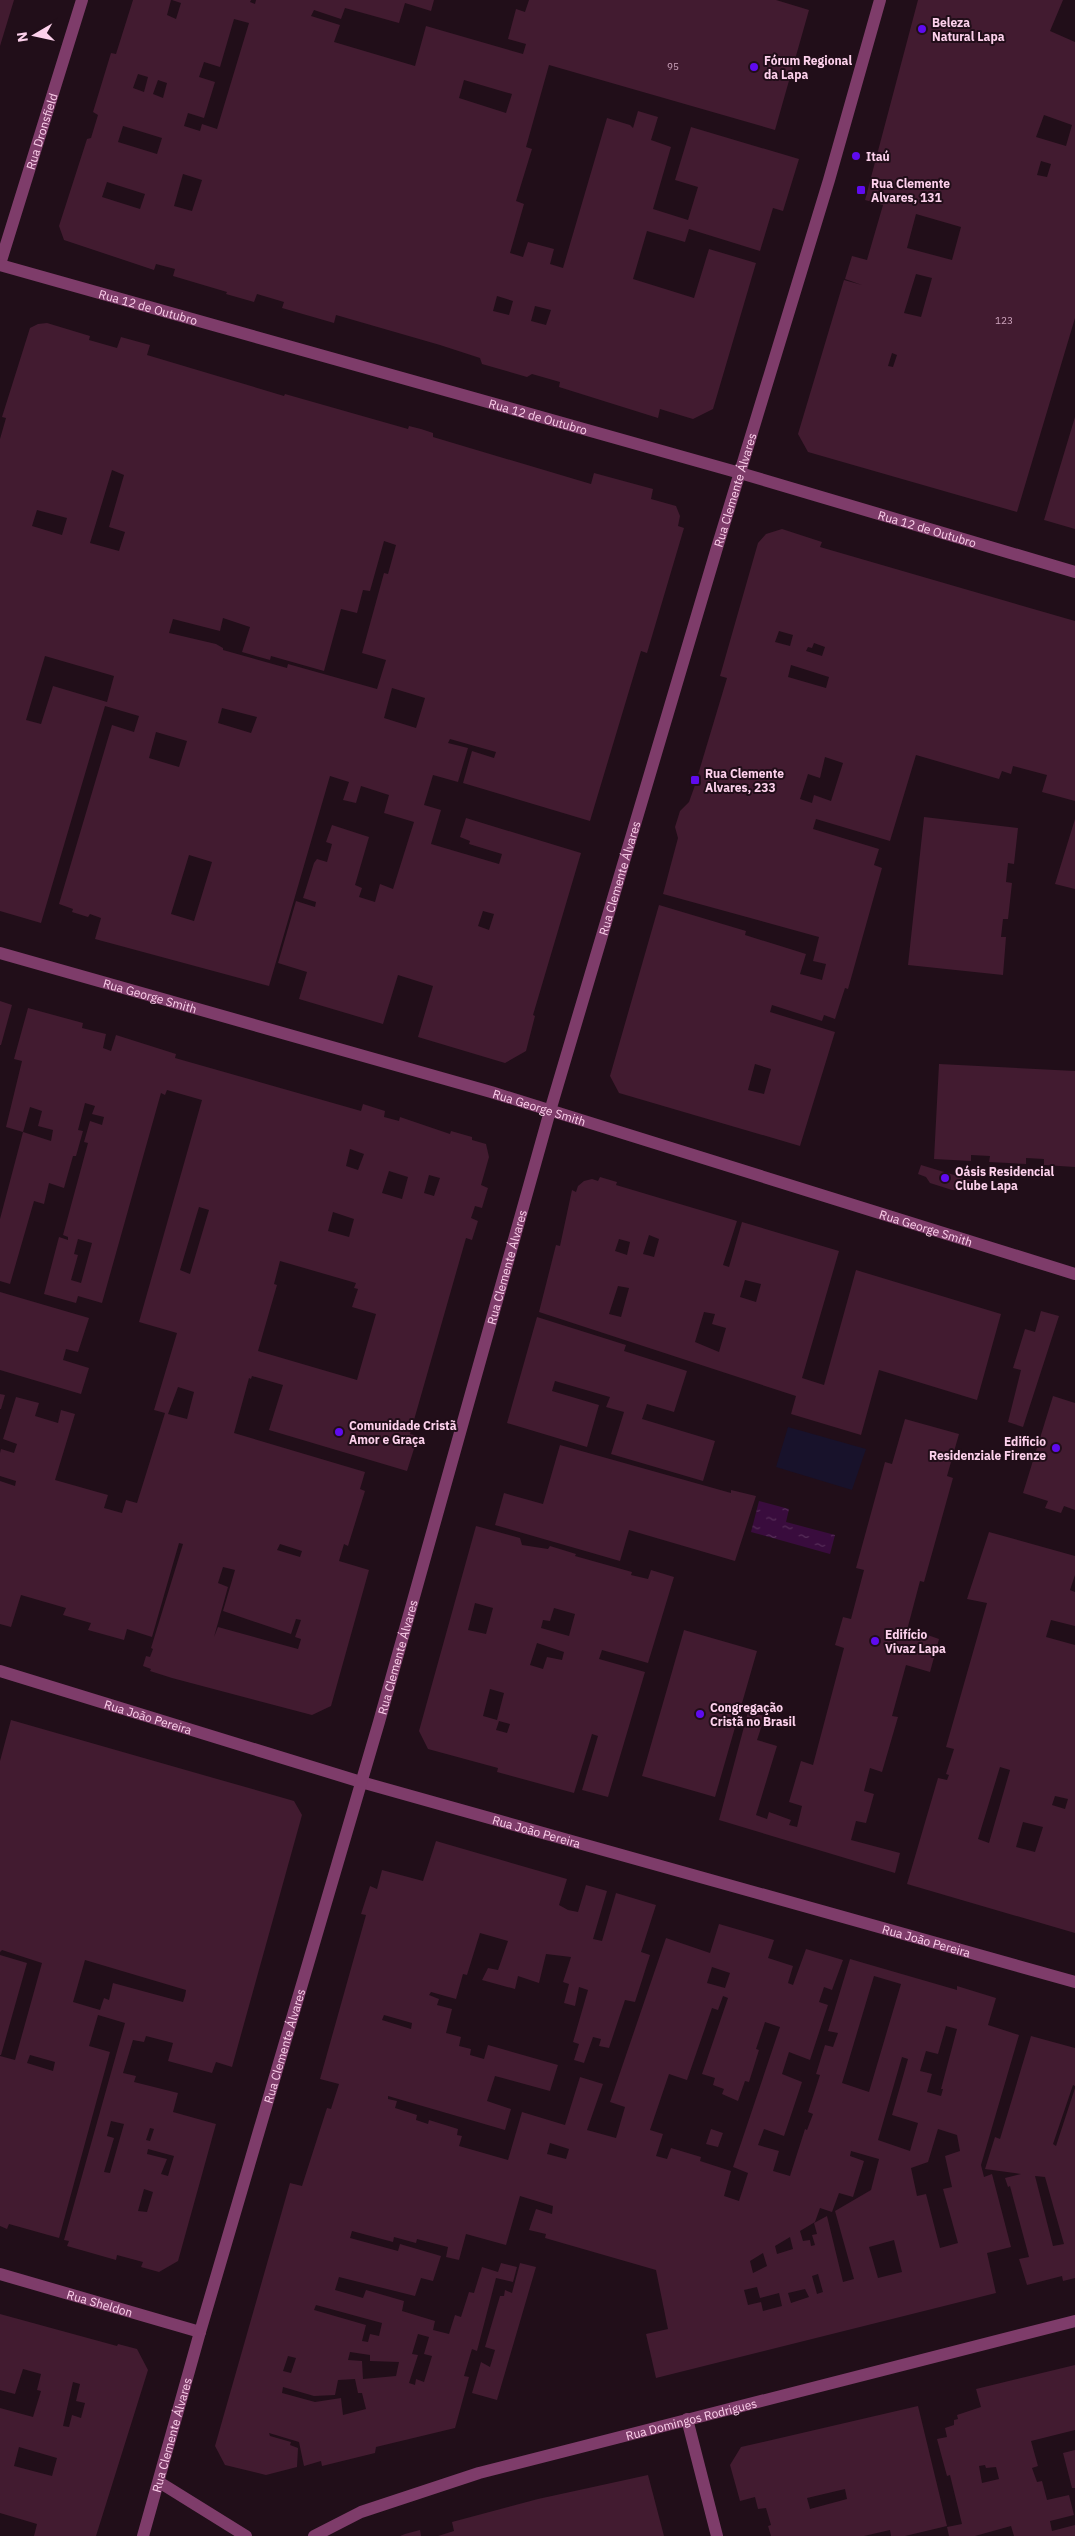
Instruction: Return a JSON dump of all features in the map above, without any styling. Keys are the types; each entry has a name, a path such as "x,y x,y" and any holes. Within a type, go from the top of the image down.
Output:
{"street":[{"name":"Rua Dronsfield","path":"0,265 82,0"},
{"name":"Rua Clemente Álvares","path":"142,2536 361,1782 550,1111 740,473 830,180 880,0"},
{"name":"Rua 12 de Outubro","path":"0,265 740,473 1075,572"},
{"name":"Rua George Smith","path":"0,953 550,1111 1075,1274"},
{"name":"Rua João Pereira","path":"0,1671 361,1782 1075,1982"},
{"name":"Rua Sheldon","path":"0,2274 200,2332"},
{"name":"Rua Domingos Rodrigues","path":"314,2536 360,2512 478,2473 1075,2321"},
{"path":"687,2419 717,2536"},
{"path":"158,2482 246,2536"}],"shaded area":[{"path":"788,1427 866,1449 852,1490 776,1467"}],"water":[{"path":"759,1501 789,1509 786,1522 835,1535 830,1554 751,1532"}],"building":[{"path":"0,0 14,0 0,46"},
{"path":"133,0 171,0 167,15 176,19 181,3 172,0 251,0 250,2 255,4 256,0 434,0 431,11 405,3 399,23 345,8 341,19 314,10 311,16 340,25 334,42 415,66 426,26 523,54 526,44 508,39 516,9 525,12 529,0 776,0 809,10 775,130 549,65 526,147 532,149 516,201 524,204 510,253 523,257 528,242 554,249 550,264 563,268 607,118 630,125 633,128 638,111 658,117 651,140 671,147 653,209 688,220 698,187 675,180 691,127 799,159 783,211 773,208 760,251 689,229 685,242 647,231 633,279 694,298 709,249 756,263 713,409 693,419 660,409 658,418 559,387 560,382 532,374 527,377 482,364 480,358 440,345 336,315 334,323 282,308 284,302 257,294 254,302 173,276 175,269 156,264 154,270 64,240 59,226 87,139 91,138 98,115 93,112 111,53 116,54","holes":["234,19 249,23 217,129 202,124 200,131 184,126 188,113 204,118 215,82 199,77 204,62 220,67","138,74 148,77 144,92 133,88","158,80 167,83 163,98 153,94","464,80 512,94 506,113 459,98","123,126 162,138 157,154 118,142","183,174 202,180 192,211 174,206","107,182 145,194 140,209 102,197","497,296 513,301 509,315 493,311","535,306 551,310 546,325 531,321"]},
{"path":"918,0 1063,0 1050,31 1075,42 1075,318 1017,512 808,452 798,434 844,280 862,285 845,279 852,256 867,260 883,205 865,200","holes":["1044,115 1072,125 1066,146 1036,137","1041,161 1051,164 1047,177 1037,175","916,214 961,227 952,260 907,248","916,274 932,278 921,317 904,313","892,353 897,355 893,367 888,366"]},
{"path":"47,323 90,336 89,340 117,348 121,337 150,345 147,355 284,396 285,394 408,429 409,426 421,429 433,433 433,437 591,484 594,473 653,489 651,499 676,506 680,516 678,526 684,528 647,653 641,651 590,821 463,783 472,751 494,758 496,752 450,739 448,743 468,748 458,782 433,775 424,805 441,810 431,844 499,864 502,854 469,844 470,841 460,837 466,818 581,853 533,1015 535,1016 526,1051 505,1063 418,1037 433,986 398,975 383,1024 299,999 307,972 278,963 296,901 315,907 316,902 303,898 314,863 317,859 327,862 332,844 326,842 332,825 369,837 355,885 362,888 359,897 375,902 380,884 393,889 414,822 384,813 389,795 361,786 356,803 343,800 349,782 330,776 269,986 95,939 101,918 90,914 88,917 72,912 73,909 59,904 112,725 134,732 139,716 105,706 41,923 0,911 0,439 6,418 2,417 30,328 38,324","holes":["112,470 124,475 109,527 125,532 119,551 90,543","37,510 67,518 62,535 32,526","384,541 396,545 388,574 384,573 362,653 386,660 377,689 288,664 287,668 223,650 223,648 216,644 169,633 173,619 220,631 223,618 250,627 242,652 270,660 271,656 324,671 341,609 357,613 363,590 370,591","45,656 114,676 107,702 53,686 41,724 26,720","392,688 425,698 416,728 384,718","222,708 257,717 251,733 218,723","156,732 187,741 179,767 149,758","189,855 212,862 194,921 171,914","483,911 494,914 489,930 478,926"]},
{"path":"1075,417 1075,529 1044,520"},
{"path":"782,529 822,542 820,547 1075,621 1075,801 1042,792 1047,775 1013,766 1011,774 1002,771 999,779 916,755 890,841 816,819 813,829 879,849 874,865 882,868 848,989 845,988 835,1019 824,1015 822,1021 772,1005 770,1012 835,1032 800,1146 619,1093 610,1076 659,905 746,931 745,935 806,954 800,974 822,980 826,964 813,961 819,937 663,894 678,838 675,827 680,811 689,802 694,788 727,678 720,676 758,543 766,534","holes":["779,631 793,635 790,646 775,642","814,643 825,647 822,656 806,651 808,647 812,648","791,665 829,677 826,688 788,677","825,757 843,763 831,801 814,795 812,803 800,799 808,774 820,778","755,1064 771,1069 764,1094 748,1090"]},
{"path":"924,817 1018,828 1014,864 1008,863 1006,882 1012,883 1008,919 1003,919 1001,937 1006,937 1003,975 908,965"},
{"path":"1075,819 1075,889 1055,884"},
{"path":"0,1001 12,1005 1,1045 0,1045"},
{"path":"28,1008 83,1023 82,1028 106,1034 103,1048 111,1051 116,1035 176,1054 175,1058 361,1111 363,1104 385,1111 384,1117 399,1121 400,1117 450,1134 451,1131 472,1137 472,1140 486,1144 489,1157 481,1185 488,1188 482,1208 475,1206 471,1218 478,1221 472,1240 466,1238 410,1434 418,1436 407,1471 269,1430 283,1385 252,1376 251,1379 249,1378 234,1433 365,1472 360,1489 365,1491 348,1546 344,1544 339,1561 369,1570 331,1706 312,1715 172,1678 150,1671 151,1669 143,1666 146,1656 150,1657 153,1649 151,1648 183,1544 179,1543 152,1637 127,1629 124,1640 88,1630 91,1623 63,1615 66,1608 21,1595 11,1627 0,1624 0,1481 15,1486 16,1481 0,1476 0,1453 1,1449 14,1453 17,1444 3,1439 16,1397 39,1403 35,1416 58,1423 61,1410 75,1414 55,1480 108,1495 104,1508 122,1513 126,1500 137,1503 165,1413 154,1410 177,1333 139,1322 202,1100 167,1090 165,1095 161,1093 102,1303 78,1296 76,1303 44,1294 59,1237 68,1240 68,1237 63,1235 88,1143 84,1142 90,1121 102,1125 104,1117 92,1114 95,1106 85,1103 78,1130 83,1131 76,1156 73,1156 64,1188 49,1183 44,1204 34,1201 10,1284 0,1281 0,1219 23,1132 6,1127 22,1061 14,1059","holes":["30,1107 42,1111 38,1126 53,1130 51,1141 23,1132","350,1149 364,1154 358,1170 346,1166","389,1171 408,1177 402,1199 382,1193","429,1175 440,1178 434,1196 424,1193","199,1207 209,1210 190,1274 180,1270","333,1212 354,1219 349,1237 328,1231","78,1239 92,1243 81,1283 71,1280 78,1255 74,1254","280,1261 356,1283 354,1288 358,1289 352,1307 376,1314 357,1380 258,1351 277,1285 274,1284","178,1387 194,1392 187,1419 168,1414","280,1544 302,1551 300,1557 277,1550","223,1567 235,1570 223,1611 291,1634 296,1619 301,1620 295,1637 301,1639 298,1649 218,1627 214,1637 228,1587 218,1583"]},
{"path":"939,1064 1075,1071 1075,1167 1044,1165 1044,1159 1026,1158 1026,1164 989,1162 990,1156 971,1155 971,1161 934,1159"},
{"name":"Oásis Residencial Clube Lapa","path":"921,1165 974,1181 971,1191 952,1190 930,1183 926,1177 918,1174"},
{"path":"600,1177 617,1182 616,1185 737,1221 723,1265 729,1267 742,1222 839,1251 802,1378 824,1385 856,1270 1001,1314 977,1400 879,1370 861,1435 791,1414 796,1396 539,1312 556,1245 560,1246 572,1190 576,1192 578,1186 584,1181 592,1179 598,1181","holes":["649,1235 659,1239 654,1257 643,1254","619,1239 630,1242 627,1255 615,1251","745,1280 761,1284 756,1302 740,1297","618,1286 629,1288 621,1317 609,1314","704,1312 715,1314 712,1324 726,1328 719,1352 695,1342"]},
{"path":"0,1292 89,1318 78,1352 66,1349 63,1360 89,1368 81,1394 0,1370"},
{"path":"1041,1311 1059,1316 1023,1427 1008,1422 1021,1370 1013,1368 1025,1329 1035,1332"},
{"path":"537,1317 626,1345 624,1351 687,1371 674,1412 647,1404 642,1419 715,1441 703,1481 611,1454 624,1412 606,1407 610,1397 555,1381 552,1391 599,1405 587,1447 507,1423"},
{"path":"0,1394 5,1395 1,1409 0,1409"},
{"name":"Edificio Residenziale Firenze","path":"1053,1396 1075,1403 1075,1510 1064,1506 1061,1513 1045,1508 1048,1501 1023,1493"},
{"name":"Edifício Vivaz Lapa","path":"905,1419 959,1434 947,1476 953,1478 924,1582 920,1581 906,1634 917,1638 919,1632 939,1639 930,1672 906,1665 892,1716 898,1717 882,1772 870,1768 864,1791 874,1794 866,1823 856,1821 851,1840 900,1853 895,1873 719,1820 748,1712 765,1716 757,1740 777,1746 756,1815 767,1819 769,1812 791,1820 789,1825 797,1827 802,1806 789,1802 801,1761 813,1765 844,1648 835,1645 843,1617 851,1619 864,1570 856,1568 885,1462 892,1464"},
{"path":"560,1445 731,1493 731,1490 756,1496 735,1561 629,1530 620,1561 495,1525 504,1493 543,1504"},
{"path":"476,1526 520,1538 522,1545 548,1549 550,1546 576,1554 575,1556 632,1572 631,1575 648,1579 651,1570 674,1577 648,1663 602,1650 599,1659 645,1672 608,1797 582,1790 598,1736 592,1734 574,1793 497,1772 498,1768 428,1749 419,1731","holes":["475,1603 493,1608 486,1634 468,1630","554,1608 575,1614 569,1636 541,1628 543,1620 550,1621","537,1643 564,1652 562,1660 547,1657 543,1669 530,1665","490,1689 504,1693 497,1720 483,1716","499,1721 510,1724 507,1733 496,1730"]},
{"path":"989,1532 1075,1556 1075,1575 1070,1590 1075,1592 1075,1626 1051,1620 1046,1637 1075,1645 1075,1933 907,1884 938,1778 947,1780 949,1775 946,1774 954,1749 946,1747 987,1603 967,1599","holes":["1000,1767 1010,1770 989,1843 978,1839","1055,1796 1068,1799 1065,1809 1052,1805","1023,1822 1043,1827 1035,1852 1016,1847"]},
{"name":"Congregação Cristã no Brasil","path":"684,1630 757,1651 715,1797 642,1776"},
{"path":"11,1720 294,1801 302,1815 232,2067 216,2062 212,2073 168,2061 173,2043 146,2036 144,2042 133,2040 123,2073 136,2076 134,2082 178,2093 173,2112 216,2124 178,2261 159,2272 141,2267 143,2262 117,2255 116,2260 67,2246 69,2241 64,2240 125,2023 98,2015 89,2046 110,2052 59,2238 9,2224 7,2229 0,2226 0,2056 15,2060 42,1963 2,1950 0,1952 0,1761","holes":["85,1960 186,1990 183,2002 113,1983 109,2000 104,1998 100,2010 73,2002","30,2055 55,2062 53,2071 27,2063","111,2121 124,2124 110,2173 104,2172 114,2138 107,2136","150,2128 154,2129 150,2141 146,2140","148,2149 174,2156 168,2176 161,2174 167,2159 147,2154","144,2189 153,2192 147,2212 138,2211"]},
{"path":"436,1841 567,1879 559,1905 568,1910 578,1912 586,1885 607,1891 593,1939 602,1941 616,1893 656,1905 641,1952 650,1955 635,2002 625,2000 609,2048 599,2046 601,2039 593,2037 584,2063 574,2060 579,2044 573,2042 588,1990 579,1987 575,2006 564,2003 569,1984 563,1982 571,1957 546,1954 539,1983 518,1976 515,1989 482,1980 488,1968 498,1970 508,1941 480,1933 467,1975 463,1974 456,1999 431,1992 429,1995 439,1999 437,2005 452,2009 446,2033 461,2037 459,2046 471,2049 470,2055 484,2059 488,2045 558,2065 550,2091 495,2076 487,2101 511,2109 505,2130 388,2096 388,2099 397,2101 395,2108 417,2115 416,2120 428,2124 429,2120 458,2129 457,2135 462,2136 459,2146 508,2160 522,2112 565,2125 580,2077 603,2084 587,2130 616,2138 625,2107 610,2102 666,1938 710,1953 719,1924 774,1940 768,1958 793,1966 788,1983 793,1985 806,1949 843,1960 832,1990 824,1987 819,2002 828,2005 810,2060 789,2052 782,2074 802,2082 784,2136 764,2129 758,2145 779,2151 773,2171 790,2176 805,2129 807,2130 813,2114 808,2112 820,2075 816,2074 825,2045 833,2047 838,2033 828,2031 850,1959 957,1990 957,1986 996,1998 988,2025 1019,2035 981,2165 984,2177 992,2174 1011,2247 987,2253 996,2293 656,2378 646,2334 668,2329 656,2270 545,2238 546,2234 529,2230 536,2209 552,2214 553,2206 520,2196 506,2245 466,2234 459,2260 446,2257 448,2247 417,2239 416,2243 394,2237 393,2242 352,2231 350,2238 398,2251 400,2244 441,2256 433,2281 421,2278 415,2296 339,2277 335,2290 363,2298 366,2290 404,2301 402,2311 435,2321 433,2330 449,2334 455,2315 461,2317 469,2292 474,2293 482,2267 498,2272 501,2263 517,2267 513,2282 496,2278 477,2351 472,2349 464,2376 469,2377 455,2428 376,2447 375,2453 322,2466 321,2461 304,2466 299,2442 269,2433 270,2436 291,2442 290,2445 298,2448 297,2467 266,2475 225,2465 215,2446 290,2183 302,2186 327,2108 331,2109 339,2084 320,2079 366,1915 361,1914 370,1886 377,1889 382,1870 423,1881","holes":["712,1967 730,1973 725,1988 707,1983","874,1976 901,1984 869,2092 842,2083","723,1996 728,1998 702,2074 715,2078 713,2085 724,2089 722,2094 738,2101 745,2081 749,2082 759,2050 756,2049 765,2022 780,2027 733,2167 748,2173 739,2201 724,2196 731,2171 700,2161 701,2157 671,2148 667,2159 656,2156 663,2134 650,2130 669,2074 687,2080 712,2008 718,2010","384,2015 412,2023 411,2029 382,2020","946,2026 957,2029 941,2089 943,2089 941,2096 927,2092 932,2074 920,2071 926,2051 938,2054","902,2057 908,2059 892,2115 918,2123 910,2151 878,2140","938,2129 957,2135 960,2151 945,2156 952,2187 943,2189 958,2243 940,2248 926,2194 917,2196 911,2168 928,2162","550,2143 569,2149 566,2159 547,2154","851,2151 879,2159 871,2190 835,2211 854,2279 843,2282 827,2216 814,2223 817,2234 812,2235 815,2245 811,2246 810,2240 803,2241 800,2231 815,2222 820,2208 832,2212 839,2193 853,2197 864,2161 850,2156","790,2237 793,2249 777,2254 775,2246","894,2240 902,2272 878,2278 869,2247","763,2253 767,2266 753,2273 750,2261","818,2274 823,2292 817,2294 812,2276","757,2287 760,2298 779,2293 782,2306 763,2311 761,2302 748,2305 744,2290","805,2289 809,2297 791,2303 788,2293","316,2305 382,2323 379,2336 370,2334 368,2342 362,2341 366,2325 314,2310","418,2334 429,2337 424,2354 432,2356 424,2382 416,2379 415,2385 409,2383 418,2355 412,2354","350,2352 370,2355 370,2361 399,2362 396,2376 363,2379 362,2361 348,2360","288,2356 296,2358 291,2373 283,2371","355,2379 358,2393 362,2393 366,2409 343,2415 341,2398 315,2402 282,2393 283,2387 314,2396 335,2395 338,2380"]},
{"path":"0,1955 27,1963 1,2055 0,2055"},
{"path":"1031,2036 1075,2048 1075,2086 1073,2085 1053,2144 1056,2146 1075,2088 1075,2278 1063,2281 1062,2276 1027,2285 1019,2259 1029,2257 1010,2186 1008,2187 1005,2178 1021,2174 985,2169 995,2137 1000,2139","holes":["1035,2176 1045,2177 1064,2244 1053,2246"]},
{"path":"711,2129 723,2133 718,2147 706,2144"},
{"path":"520,2263 536,2267 497,2400 472,2393 481,2362 490,2367 495,2350 485,2347 500,2296 504,2296 505,2290 512,2293"},
{"path":"0,2314 117,2346 118,2344 137,2349 148,2370 96,2536 34,2536 37,2524 0,2513 0,2408 33,2417 41,2391 37,2390 41,2374 23,2369 15,2394 0,2390","holes":["73,2382 80,2384 76,2401 85,2403 81,2418 72,2415 69,2427 63,2426","19,2447 57,2458 52,2476 14,2466"]},
{"path":"1075,2365 1075,2430 1031,2441 1038,2466 1032,2468 1037,2482 1042,2481 1047,2500 1069,2495 1074,2515 1050,2521 1052,2531 1075,2525 1075,2536 1014,2536 1011,2526 975,2536 949,2536 947,2527 962,2524 950,2475 947,2476 937,2439 947,2437 945,2428 954,2425 954,2420 958,2419 957,2415 981,2407 976,2389","holes":["985,2465 986,2468 996,2467 999,2479 982,2483 979,2466"]},
{"path":"918,2406 947,2526 905,2536 891,2536 890,2530 864,2536 771,2536 768,2526 771,2525 766,2508 758,2509 755,2497 740,2501 730,2465 741,2447","holes":["845,2489 847,2499 810,2509 807,2498"]},
{"path":"1075,2450 1075,2488 1072,2488 1063,2453"},
{"path":"648,2475 664,2536 438,2536 454,2531 452,2522 538,2499"},
{"path":"420,2530 421,2536 400,2536 405,2534"}],"place":[{"name":"Beleza Natural Lapa","path":"922,29"},
{"name":"Fórum Regional da Lapa","path":"754,67"},
{"name":"Itaú","path":"856,156"},
{"name":"Rua Clemente Alvares, 131","path":"861,190"},
{"name":"Rua Clemente Alvares, 233","path":"695,780"},
{"name":"Oásis Residencial Clube Lapa","path":"945,1178"},
{"name":"Comunidade Cristã Amor e Graça","path":"339,1432"},
{"name":"Edificio Residenziale Firenze","path":"1056,1448"},
{"name":"Edifício Vivaz Lapa","path":"875,1641"},
{"name":"Congregação Cristã no Brasil","path":"700,1714"}]}
